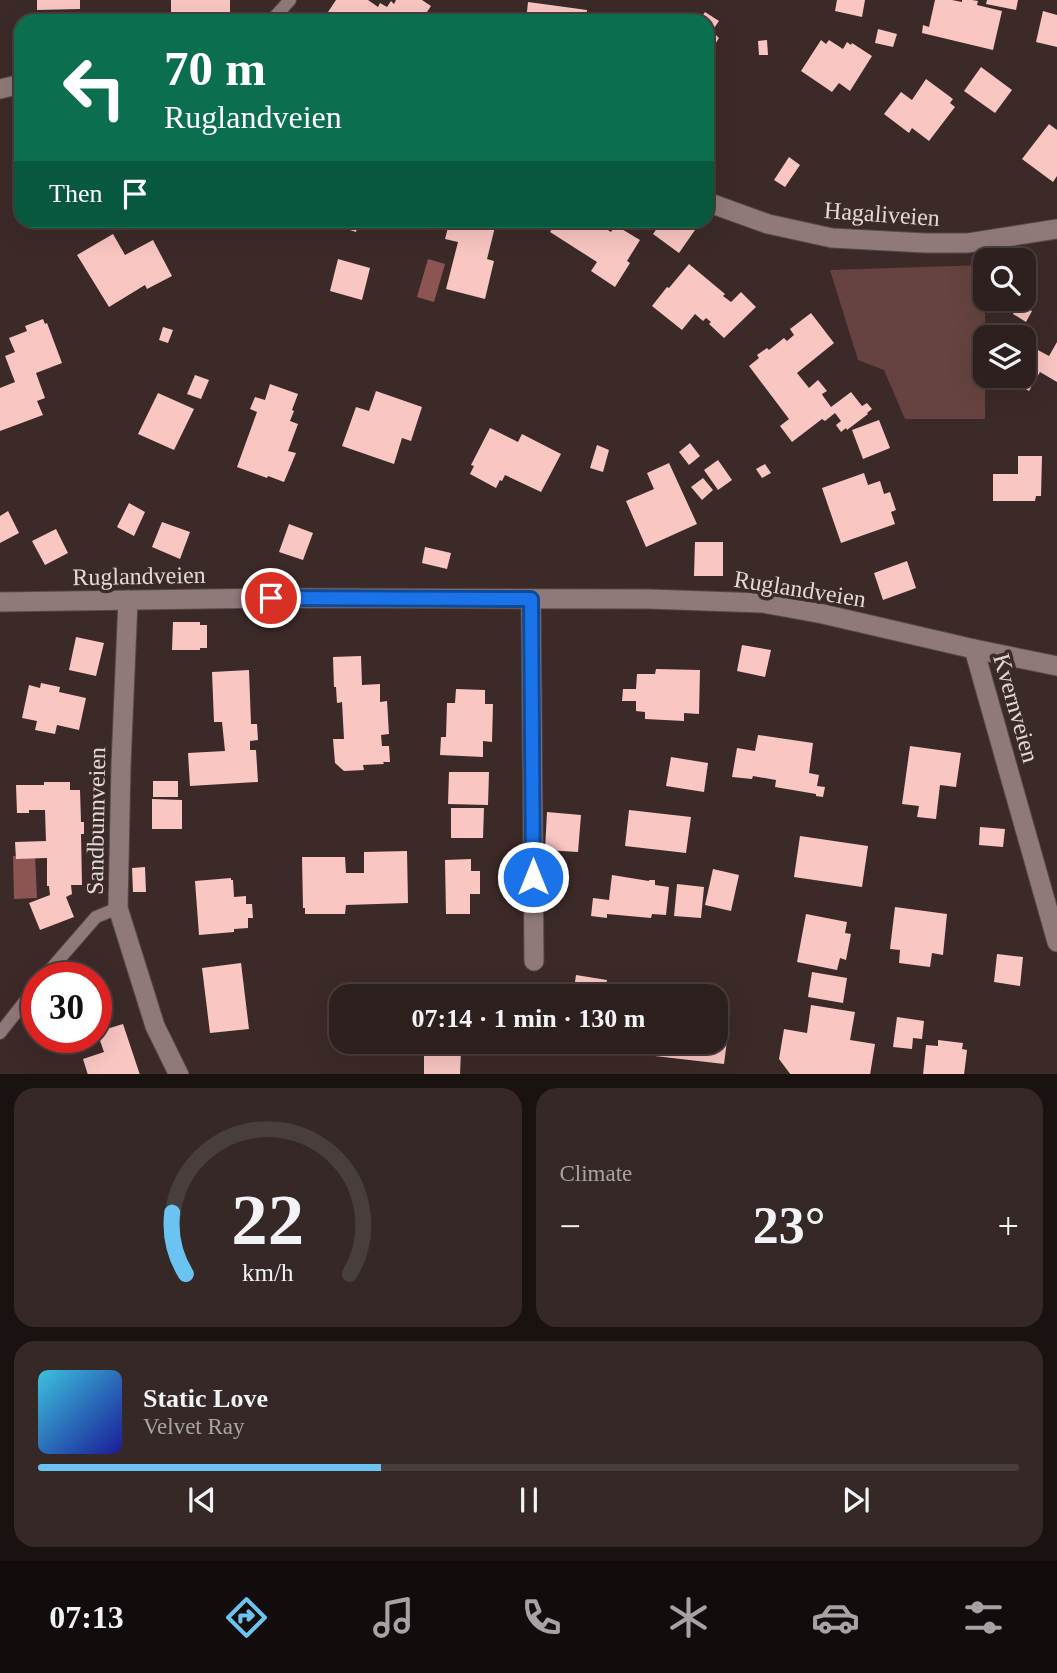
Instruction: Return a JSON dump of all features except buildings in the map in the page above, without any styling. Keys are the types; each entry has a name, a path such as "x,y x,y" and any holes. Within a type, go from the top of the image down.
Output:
{"street":[{"name":"Hagaliveien","path":"714,205 768,224 832,239 968,243 1057,229"},
{"name":"Ruglandveien","path":"0,602 271,598 648,599 763,603 1057,666"},
{"path":"531,599 534,961"},
{"name":"Sandbunnveien","path":"128,600 118,908 155,1026 179,1074"},
{"name":"Kvernveien","path":"974,649 1057,942"}],"lane":[{"path":"277,14 290,0"},
{"path":"57,962 96,917 118,908"},
{"path":"0,1033 21,1006"}],"shaded area":[{"path":"428,259 445,264 434,302 417,297"},
{"path":"973,265 973,311 985,311 985,325 973,325 973,388 985,388 985,419 905,419 884,370 858,360 830,270"},
{"path":"35,855 37,898 14,899 13,856"}],"route":[{"path":"271,598 531,599 533,877"}]}
